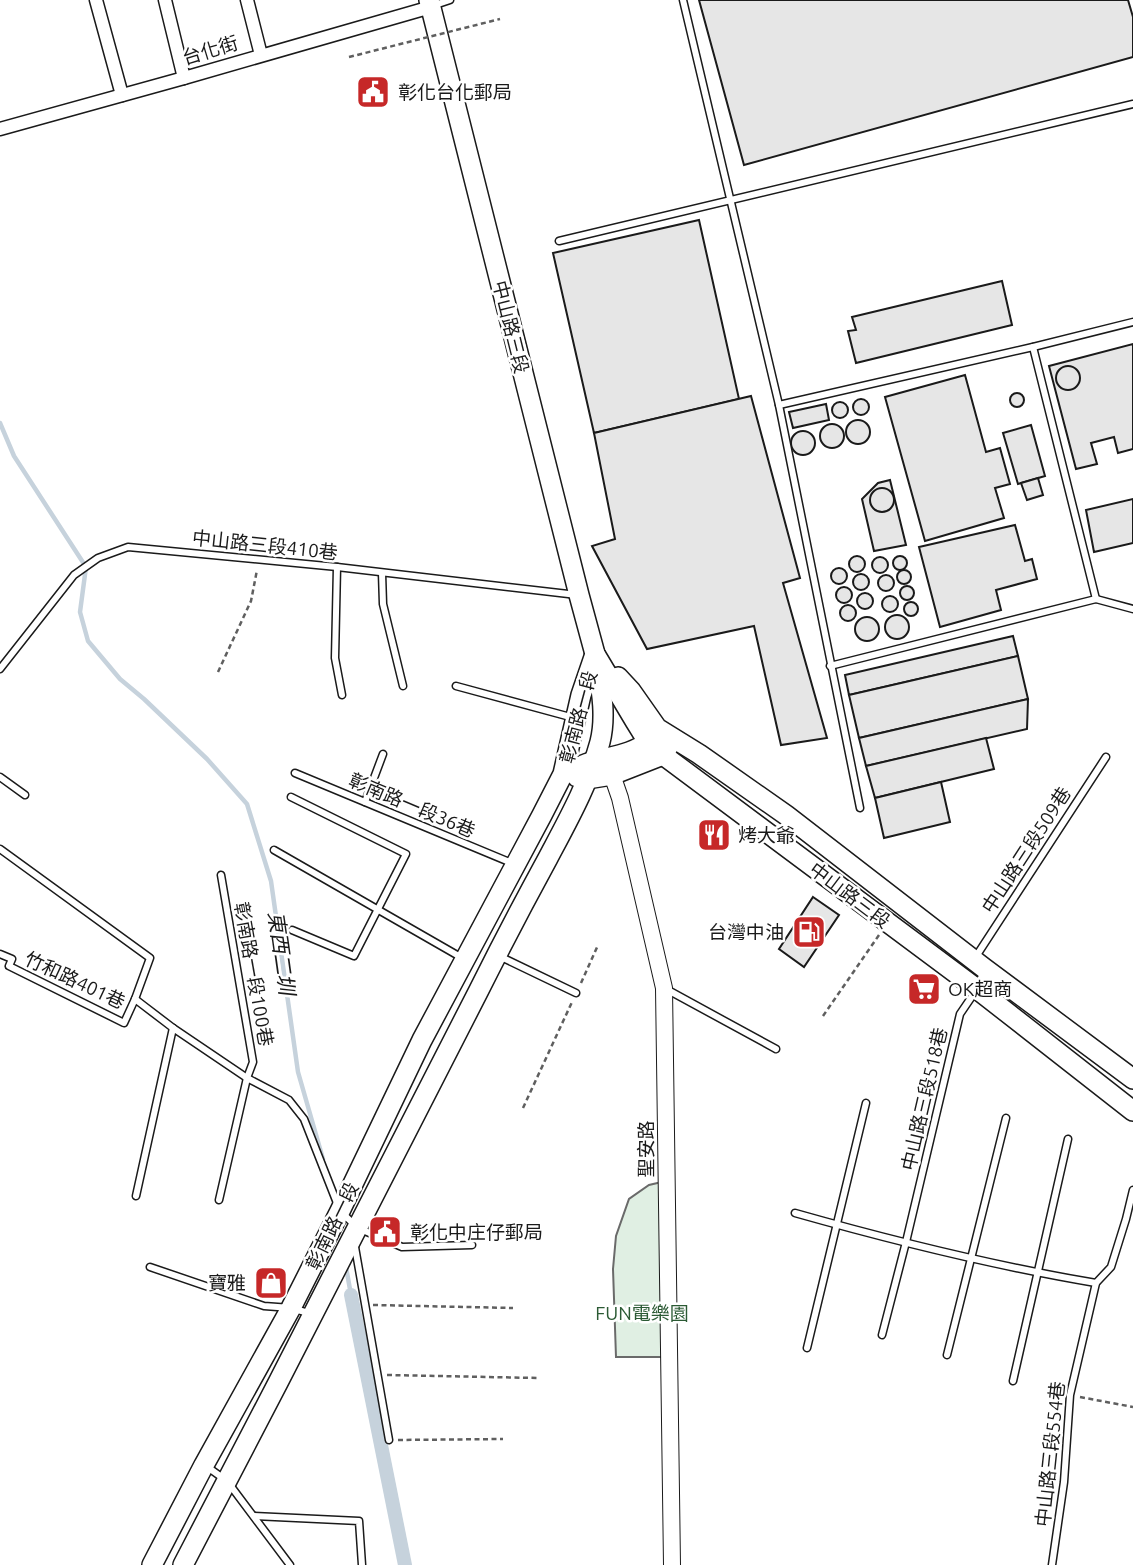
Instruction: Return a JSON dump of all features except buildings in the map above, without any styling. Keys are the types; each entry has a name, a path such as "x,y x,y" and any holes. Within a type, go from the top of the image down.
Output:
{"main road":[{"name":"中山路三段","path":"430,4 595,654 621,699 660,741 888,923 1133,1111"},
{"name":"彰南路一段","path":"152,1565 291,1308 422,1040 563,774 581,695 595,654"},
{"name":"彰南路一段","path":"183,1565 314,1315 496,955 600,763 603,694 595,654"},
{"name":"中山路三段","path":"660,741 699,754 786,816 1133,1079"},
{"path":"563,774 660,741"}],"street":[{"path":"96,0 122,95"},
{"path":"165,0 184,78"},
{"path":"247,0 261,55"},
{"name":"台化街","path":"0,128 184,78 430,4"},
{"name":"聖安路","path":"600,763 620,798 664,988 673,1565"}],"lane":[{"path":"430,4 450,0"},
{"path":"683,0 779,405 860,808"},
{"path":"559,242 1133,104"},
{"path":"779,405 1133,322"},
{"path":"1033,346 1096,599"},
{"name":"中山路三段410巷","path":"0,669 74,575 99,558 128,547 337,567 579,595"},
{"path":"337,567 335,658 342,695"},
{"path":"382,573 383,604 403,686"},
{"path":"830,666 1096,599 1133,609"},
{"path":"456,686 576,719"},
{"path":"365,802 383,754"},
{"name":"中山路三段509巷","path":"979,964 1106,757"},
{"name":"彰南路一段36巷","path":"295,773 516,865"},
{"path":"0,777 25,795"},
{"path":"291,797 406,855 354,956 292,930"},
{"path":"0,849 150,958 135,999 247,1078 289,1100 304,1119 340,1211 358,1228 402,1247 471,1245"},
{"path":"274,850 466,960"},
{"name":"彰南路一段100巷","path":"219,1200 247,1078 254,1062 221,875"},
{"name":"竹和路401巷","path":"0,954 12,959 9,966 124,1023 135,999"},
{"path":"496,955 576,993"},
{"name":"中山路三段518巷","path":"882,1335 960,1014 977,989 979,964"},
{"path":"664,988 776,1049"},
{"path":"136,1196 173,1028"},
{"path":"807,1348 866,1103"},
{"path":"947,1355 1006,1118"},
{"path":"1013,1381 1068,1139"},
{"name":"中山路三段554巷","path":"1052,1565 1064,1482 1069,1395 1096,1283 1111,1267 1133,1190"},
{"path":"795,1213 1037,1273 1096,1283"},
{"path":"358,1228 355,1250 389,1440"},
{"path":"150,1267 264,1306 291,1308 314,1315"},
{"path":"204,1465 227,1481 290,1565"},
{"path":"254,1516 359,1521 362,1565"}],"path":[{"path":"349,57 500,19"},
{"path":"218,672 251,601 259,560"},
{"path":"823,1016 888,923"},
{"path":"523,1108 598,945"},
{"path":"365,1304 513,1308"},
{"path":"377,1374 538,1378"},
{"path":"1069,1395 1133,1407"},
{"path":"389,1440 503,1439"}],"green space":[{"name":"FUN電樂園","path":"666,1181 670,1357 616,1357 613,1269 616,1236 629,1199 649,1185"}],"waterway":[{"name":"東西二圳","path":"0,423 14,456 86,567 80,612 88,641 120,679 207,759 247,804 271,881 298,1072 323,1159"},
{"name":"東西二圳","path":"346,1267 351,1295"},
{"name":"東西二圳","path":"351,1295 405,1565"}],"place":[{"name":"彰化台化郵局","path":"373,92"},
{"name":"烤大爺","path":"714,835"},
{"name":"台灣中油","path":"809,932"},
{"name":"OK超商","path":"924,989"},
{"name":"彰化中庄仔郵局","path":"385,1232"},
{"name":"寶雅","path":"271,1283"}]}
